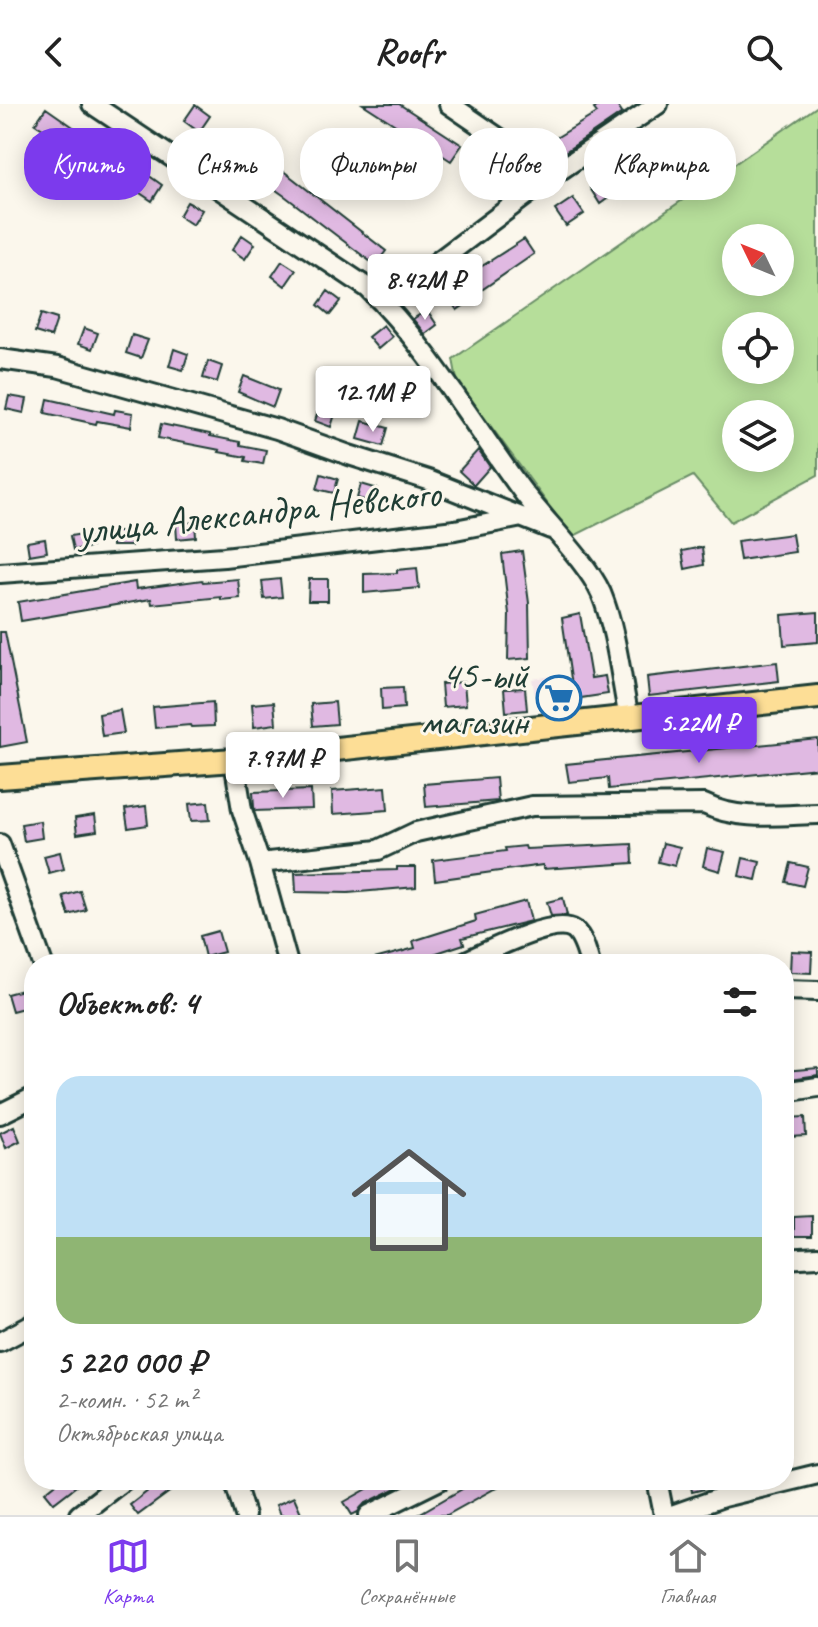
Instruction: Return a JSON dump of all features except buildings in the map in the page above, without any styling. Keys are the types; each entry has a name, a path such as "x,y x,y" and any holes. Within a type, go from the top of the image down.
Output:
{"main road":[{"path":"0,777 234,760 818,697"}],"street":[{"path":"92,104 368,288 383,303 590,575 601,594 629,718"},
{"path":"449,104 484,128"},
{"path":"568,165 658,104"},
{"path":"383,303 520,200"},
{"path":"0,359 57,367 277,429 428,480 553,530"},
{"name":"улица Александра Невского","path":"0,573 224,557 455,530 523,517"},
{"path":"234,760 242,810 285,954"},
{"path":"260,863 378,850 416,832 532,806 704,804 719,812 752,816 818,814"},
{"path":"0,844 39,954"},
{"path":"483,954 536,931 561,926 572,928 580,937 586,954"},
{"path":"794,990 818,991"},
{"path":"794,1091 818,1087"},
{"path":"0,1114 24,1102"},
{"path":"794,1258 818,1257"},
{"path":"0,1342 24,1329"},
{"path":"794,1480 818,1474"},
{"path":"79,1515 111,1490"},
{"path":"237,1490 245,1515"},
{"path":"369,1515 420,1490"},
{"path":"659,1490 664,1515"},
{"path":"672,1515 752,1490"}],"shaded area":[{"path":"560,675 564,697 536,701 532,679"}],"green space":[{"path":"818,106 818,475 731,522 693,476 572,537 457,380 453,359 682,200 736,200 736,163"}],"place":[{"name":"45-ый магазин","path":"559,698"}]}
